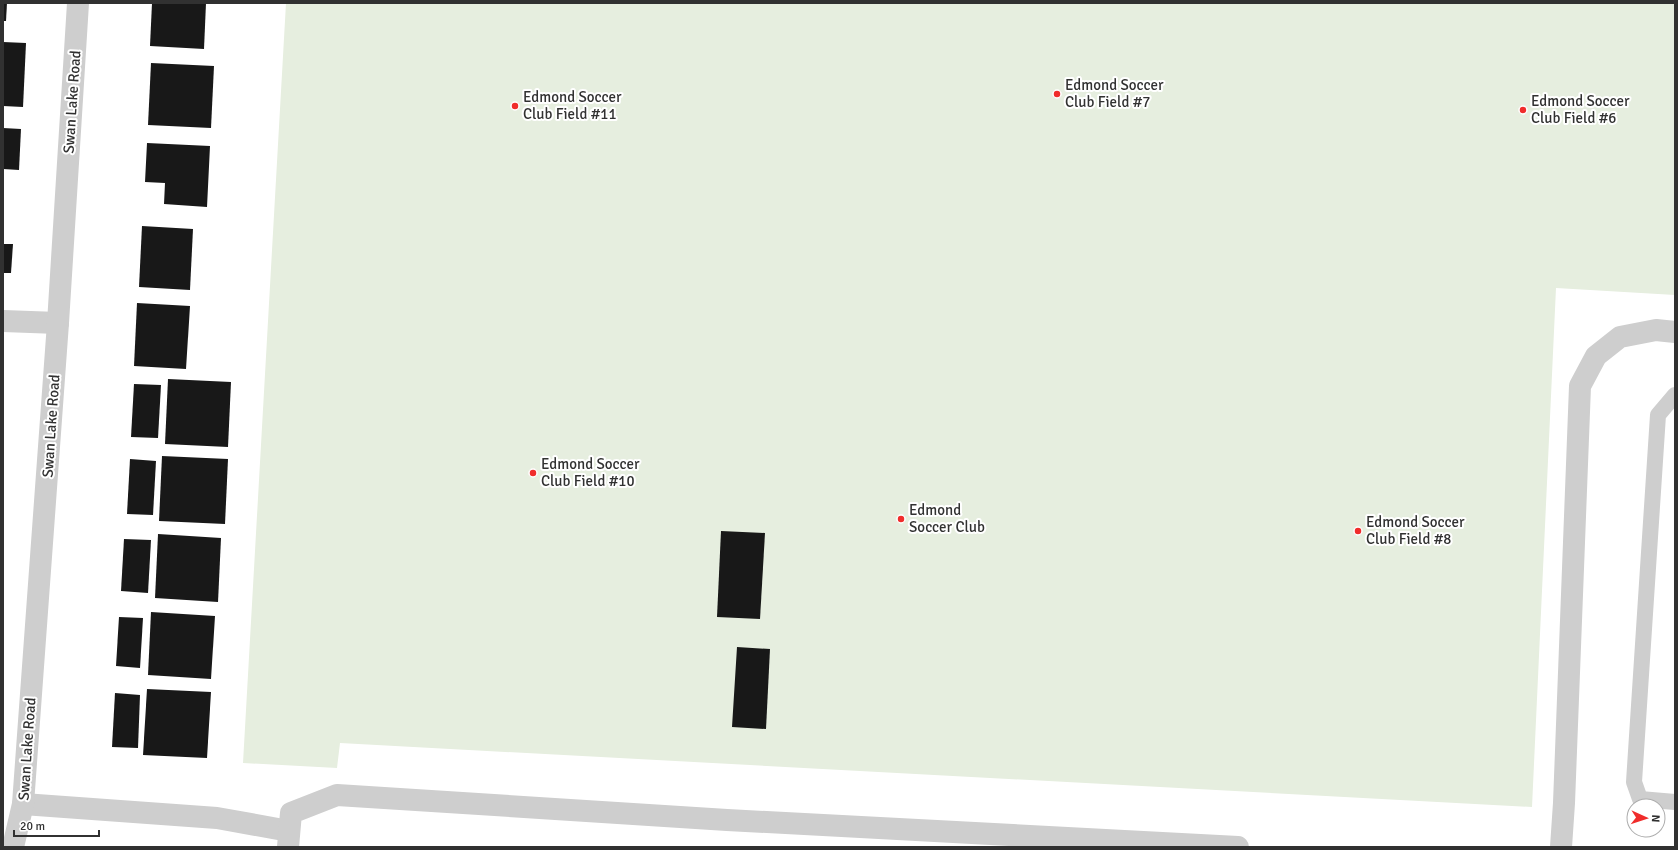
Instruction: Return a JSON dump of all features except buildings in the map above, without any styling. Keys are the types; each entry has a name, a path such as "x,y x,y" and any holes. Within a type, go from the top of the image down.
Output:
{"street":[{"name":"Swan Lake Road","path":"13,847 23,804 58,323 78,3"},
{"path":"3,321 58,323"},
{"path":"1561,847 1580,386 1596,356 1620,337 1656,330 1675,332"},
{"path":"23,804 217,818 258,824 288,839 291,813 337,795 727,820 1238,847"}],"lane":[{"path":"1675,395 1658,415 1634,782 1640,799 1675,802"}],"green space":[{"name":"Edmond Soccer Club","path":"286,3 1675,3 1675,295 1556,288 1532,807 340,743 337,768 243,763"}],"place":[{"name":"Edmond Soccer Club Field #7","path":"1057,94"},
{"name":"Edmond Soccer Club Field #11","path":"515,106"},
{"name":"Edmond Soccer Club Field #6","path":"1523,110"},
{"name":"Edmond Soccer Club Field #10","path":"533,473"},
{"name":"Edmond Soccer Club","path":"901,519"},
{"name":"Edmond Soccer Club Field #8","path":"1358,531"}]}
